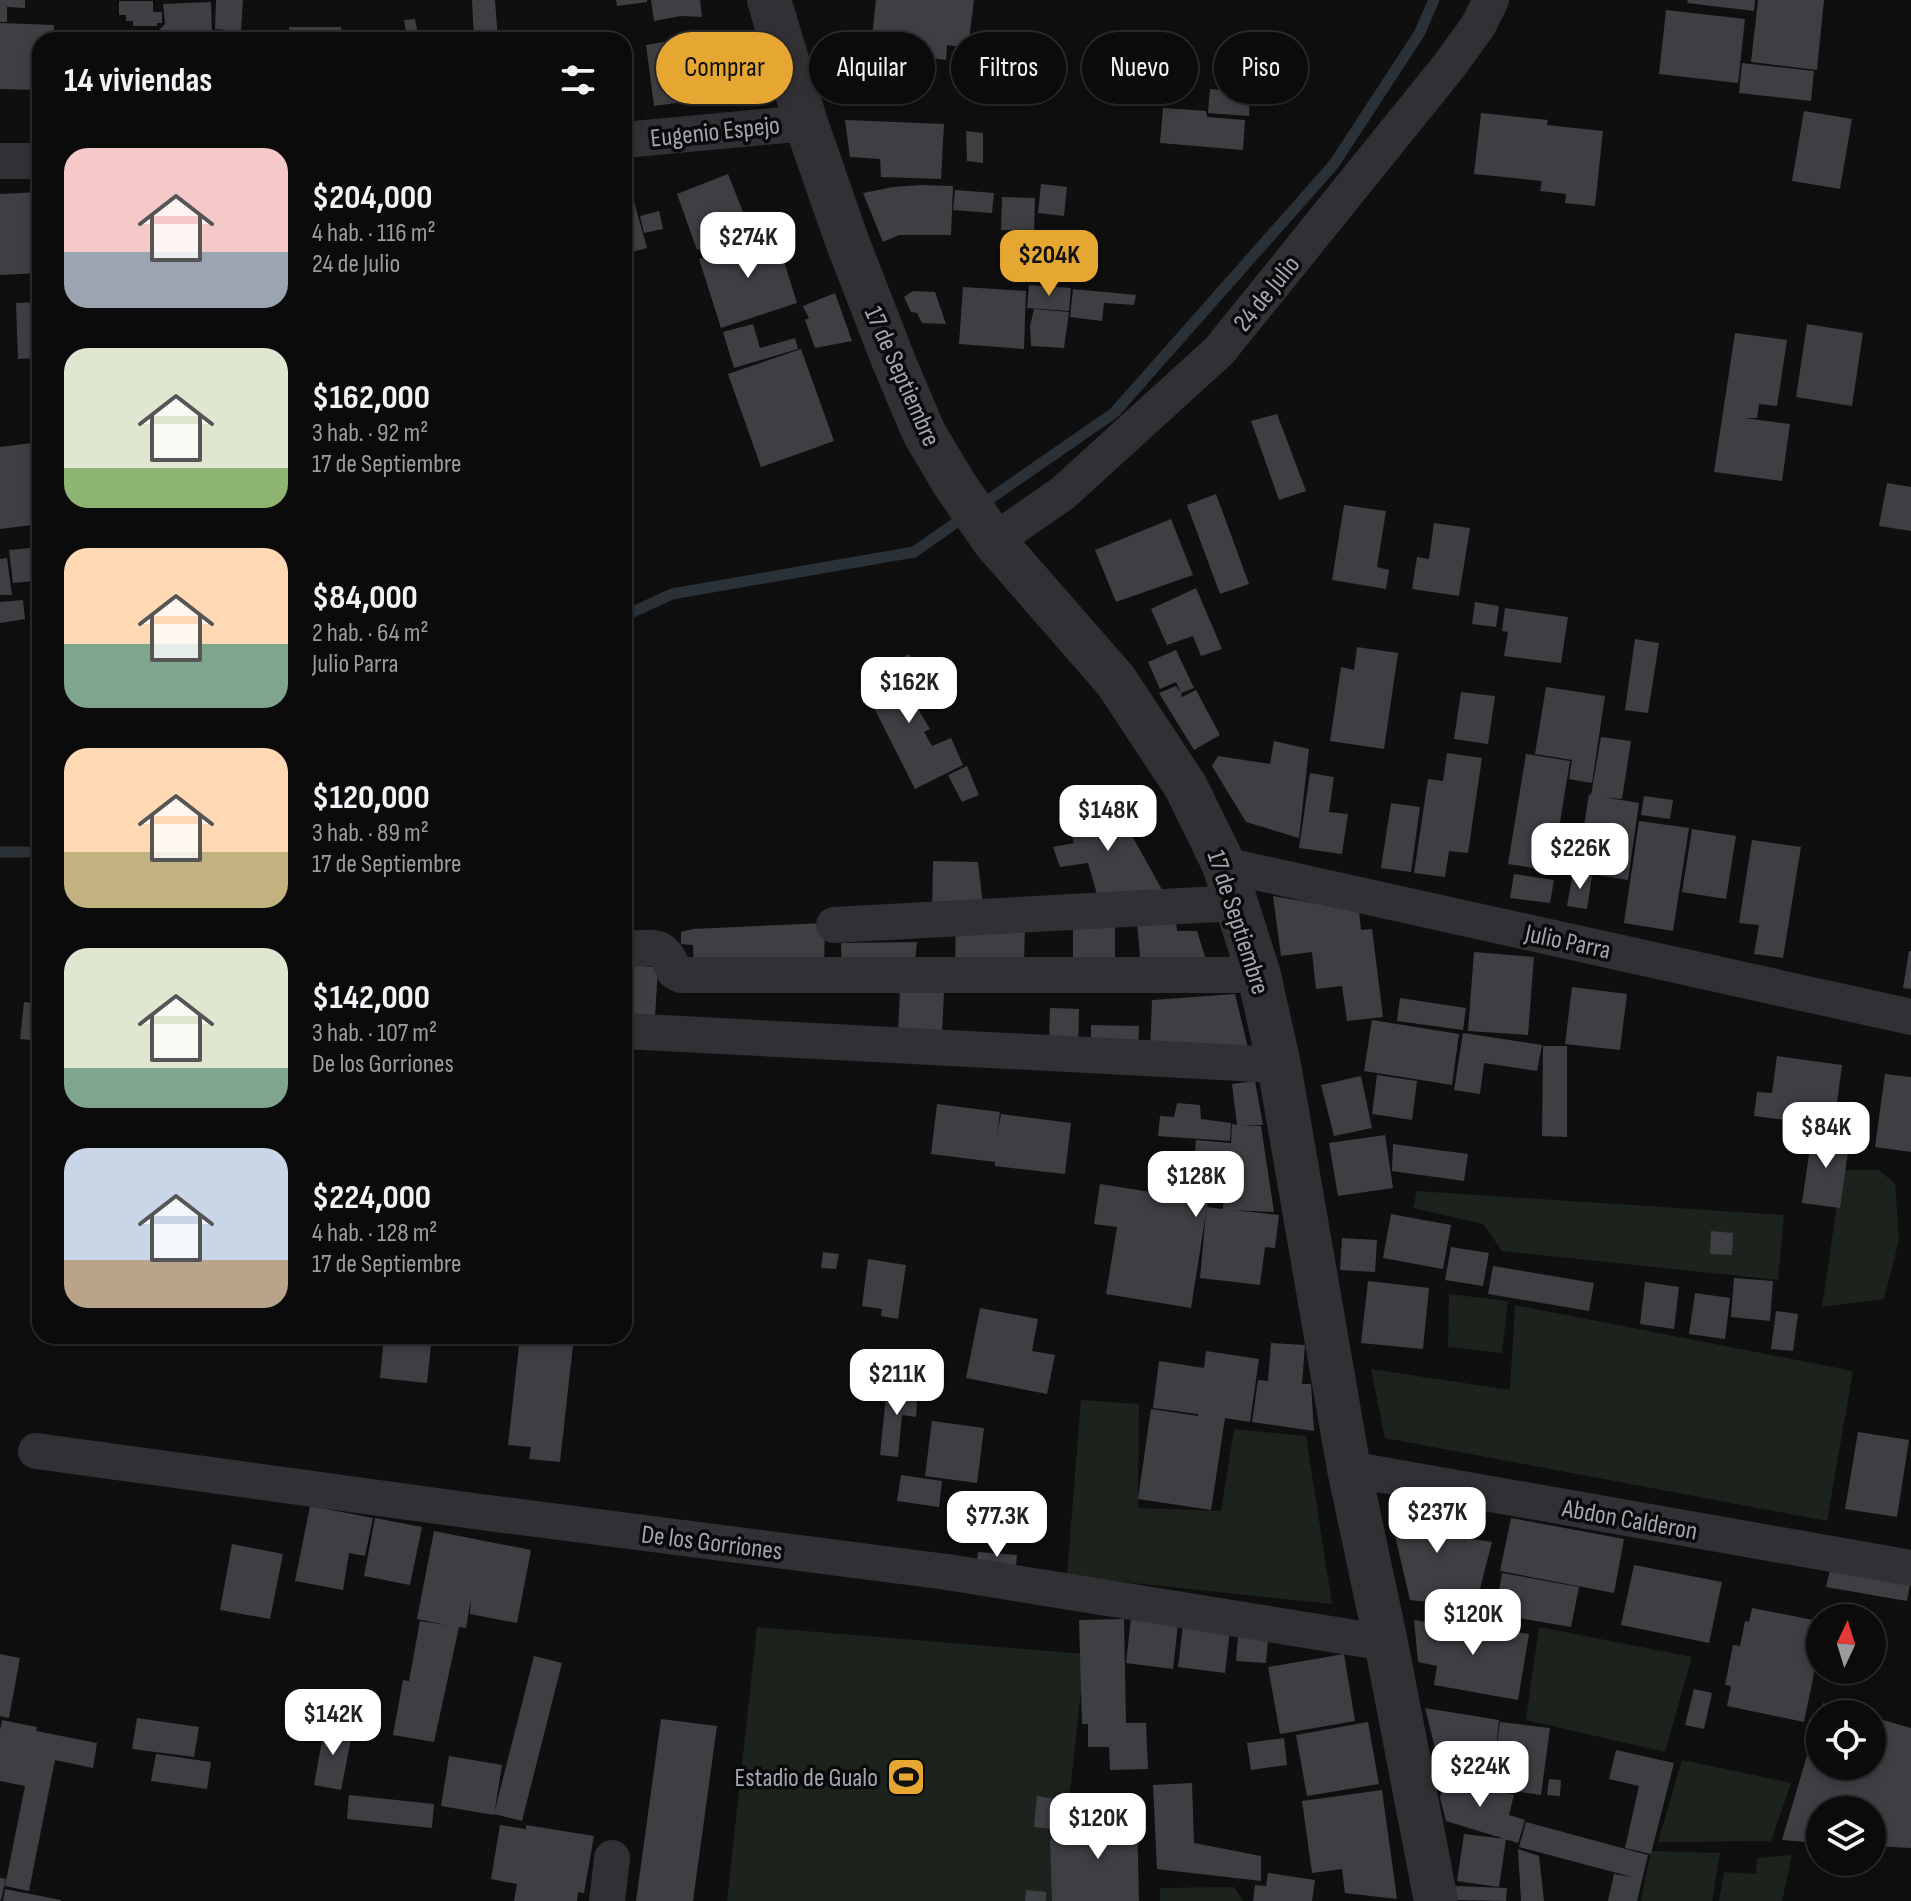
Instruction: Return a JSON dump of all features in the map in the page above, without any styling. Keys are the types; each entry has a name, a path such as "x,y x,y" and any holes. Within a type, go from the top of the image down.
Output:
{"street":[{"name":"17 de Septiembre","path":"769,0 806,123 847,241 924,433 976,515 1116,681 1186,787 1231,884 1259,975 1279,1065 1349,1469 1436,1901"},
{"name":"24 de Julio","path":"976,515 1063,493 1219,351 1449,66 1478,26 1491,0"},
{"name":"Eugenio Espejo","path":"632,139 806,123"},
{"path":"0,161 32,161"},
{"name":"Julio Parra","path":"834,925 1231,884 1911,1017"},
{"path":"632,949 661,949 668,955 674,971 681,975 1259,975"},
{"path":"632,1031 1279,1065"},
{"name":"De los Gorriones","path":"36,1451 947,1572 1386,1643"},
{"name":"Abdon Calderon","path":"1349,1469 1911,1568"},
{"path":"607,1901 612,1858"}],"shaded area":[{"path":"1842,1170 1879,1170 1895,1184 1899,1240 1884,1299 1822,1307"},
{"path":"1417,1191 1784,1215 1778,1280 1502,1251 1483,1224 1413,1208"},
{"path":"1449,1294 1508,1301 1502,1353 1448,1347"},
{"path":"1515,1305 1853,1371 1827,1521 1385,1438 1371,1369 1510,1390"},
{"path":"1081,1400 1139,1404 1138,1508 1221,1511 1234,1429 1306,1436 1332,1604 1067,1576"},
{"name":"Estadio de Gualo","path":"757,1627 1085,1654 1058,1901 727,1901"},
{"path":"1539,1627 1692,1657 1665,1752 1526,1720"},
{"path":"1682,1760 1791,1783 1771,1841 1658,1842"},
{"path":"1651,1851 1720,1853 1712,1901 1641,1901"},
{"path":"1792,1855 1782,1901 1719,1901 1724,1872 1756,1874 1757,1858"},
{"path":"1234,1887 1243,1901 1160,1901 1160,1888"}],"building":[{"path":"0,0 25,0 25,8 7,7 7,22 0,22"},
{"path":"216,0 243,0 241,31 215,29"},
{"path":"472,0 495,0 497,32 474,32"},
{"path":"616,0 647,0 647,2 617,6"},
{"path":"651,0 700,0 702,17 681,16 654,21"},
{"path":"876,0 974,0 970,32 951,32 946,60 935,58 935,32 872,32"},
{"path":"1688,0 1755,0 1754,11 1687,3"},
{"path":"1758,0 1824,0 1817,70 1751,62"},
{"path":"119,1 153,1 153,12 162,12 162,23 157,23 157,26 133,26 133,21 126,21 126,15 119,15"},
{"path":"211,2 212,32 158,31 165,24 163,4"},
{"path":"1666,10 1745,19 1738,83 1659,74"},
{"path":"415,19 417,32 406,32 404,20"},
{"path":"0,23 54,25 54,32 32,32 32,90 0,89"},
{"path":"289,27 341,27 341,32 289,32"},
{"path":"656,43 656,104 669,104 654,106 646,45"},
{"path":"1742,63 1814,71 1811,101 1739,93"},
{"path":"1210,89 1214,89 1214,104 1250,104 1249,116 1208,113"},
{"path":"1163,108 1206,111 1207,117 1245,120 1243,150 1160,143"},
{"path":"1804,111 1852,119 1840,189 1792,181"},
{"path":"1481,113 1548,120 1547,125 1603,131 1595,206 1565,203 1566,194 1540,191 1542,181 1474,174"},
{"path":"845,120 944,124 941,179 881,177 880,159 850,157"},
{"path":"966,131 983,133 983,163 967,161"},
{"path":"728,174 751,232 697,250 677,194"},
{"path":"1041,184 1067,187 1064,216 1038,213"},
{"path":"921,185 953,186 951,235 899,235 883,242 863,193"},
{"path":"955,190 994,193 992,213 953,210"},
{"path":"32,192 32,273 0,275 0,194"},
{"path":"632,194 647,248 632,252"},
{"path":"1002,197 1035,198 1034,231 1001,230"},
{"path":"659,211 663,229 644,233 640,216"},
{"path":"774,230 797,303 721,328 699,259"},
{"path":"1029,285 1071,288 1069,311 1027,308"},
{"path":"963,287 1026,291 1024,349 959,344"},
{"path":"1073,289 1136,295 1134,305 1104,303 1102,321 1070,317"},
{"path":"913,291 935,292 946,324 922,323 917,313 911,312 904,297"},
{"path":"835,293 852,341 815,348 805,320 809,318 803,306"},
{"path":"32,302 32,358 18,359 16,303"},
{"path":"1034,309 1069,312 1064,348 1031,346 1030,326"},
{"path":"753,324 760,348 795,338 798,349 734,368 723,332"},
{"path":"1807,324 1863,333 1852,406 1796,397"},
{"path":"1735,333 1787,340 1777,406 1759,404 1757,418 1744,418 1790,424 1782,481 1714,472"},
{"path":"801,349 834,441 761,467 728,374"},
{"path":"1277,414 1306,491 1279,500 1251,421"},
{"path":"32,443 32,525 0,529 0,447"},
{"path":"1887,483 1911,487 1911,531 1879,526"},
{"path":"1216,494 1249,584 1220,594 1187,505"},
{"path":"1344,505 1386,511 1377,567 1389,570 1386,589 1332,580"},
{"path":"1171,519 1193,575 1116,602 1095,550"},
{"path":"1434,523 1470,528 1459,596 1412,589 1417,557 1429,559"},
{"path":"32,548 32,581 13,583 9,550"},
{"path":"7,558 12,595 0,595 0,559"},
{"path":"1196,588 1222,649 1201,656 1193,636 1167,645 1151,609"},
{"path":"23,600 25,619 0,623 0,602"},
{"path":"1475,602 1499,606 1496,627 1472,624"},
{"path":"1505,608 1568,617 1561,663 1504,656 1508,632 1502,631"},
{"path":"1635,639 1659,643 1648,713 1625,710"},
{"path":"1357,647 1398,653 1384,749 1330,741 1341,667 1354,670"},
{"path":"1176,650 1194,688 1181,693 1176,682 1160,689 1148,662"},
{"path":"909,654 921,675 894,693 898,707 915,704 930,729 924,732 932,746 951,738 963,765 915,789 861,682"},
{"path":"1176,686 1182,697 1196,690 1220,735 1194,750 1159,693"},
{"path":"1546,687 1605,696 1592,783 1569,779 1572,760 1535,754"},
{"path":"1461,692 1495,696 1488,744 1454,739"},
{"path":"1601,737 1631,741 1622,799 1603,797 1639,803 1628,880 1577,872"},
{"path":"1274,741 1309,749 1299,838 1246,822 1212,766 1218,756 1270,764"},
{"path":"1447,753 1482,758 1468,853 1449,851 1445,877 1414,873 1428,779 1443,781"},
{"path":"1526,754 1570,761 1552,871 1508,864"},
{"path":"967,766 979,795 962,802 948,775"},
{"path":"1310,773 1334,777 1329,812 1348,814 1342,854 1299,848"},
{"path":"1644,796 1673,800 1670,819 1641,815"},
{"path":"1112,800 1165,895 1099,901 1088,863 1060,867 1053,847 1074,843 1063,811"},
{"path":"1391,803 1420,807 1411,872 1381,868"},
{"path":"1639,821 1689,828 1673,931 1624,923"},
{"path":"1692,829 1736,836 1726,899 1682,892"},
{"path":"1752,840 1801,847 1783,958 1754,954 1759,925 1739,923"},
{"path":"933,861 978,862 984,914 932,916"},
{"path":"1573,873 1592,876 1587,909 1567,906"},
{"path":"1514,874 1554,880 1550,903 1510,898"},
{"path":"1273,896 1359,911 1361,930 1372,929 1383,1017 1347,1021 1342,986 1316,989 1312,952 1281,956"},
{"path":"1176,921 1177,931 1197,931 1209,969 1141,968 1137,923"},
{"path":"956,922 1025,923 1024,967 955,965"},
{"path":"825,923 824,970 694,970 693,945 681,944 681,932 693,929"},
{"path":"1073,923 1115,923 1115,966 1073,966"},
{"path":"917,942 914,970 842,969 841,943"},
{"path":"1911,951 1911,989 1903,988"},
{"path":"1474,952 1534,957 1528,1035 1468,1031"},
{"path":"632,965 658,967 655,1017 632,1016"},
{"path":"1572,987 1627,994 1620,1050 1565,1044"},
{"path":"900,990 944,992 942,1034 898,1032"},
{"path":"1235,994 1250,1056 1150,1053 1152,1000"},
{"path":"1400,998 1466,1008 1463,1030 1397,1021"},
{"path":"24,1002 32,1003 32,1040 20,1039"},
{"path":"1050,1008 1079,1009 1078,1048 1049,1046"},
{"path":"1372,1020 1459,1034 1452,1085 1364,1071"},
{"path":"1091,1025 1139,1026 1138,1052 1091,1049"},
{"path":"1463,1033 1542,1045 1537,1071 1484,1063 1480,1094 1454,1090"},
{"path":"1543,1046 1567,1046 1567,1137 1542,1136"},
{"path":"1777,1056 1842,1065 1834,1126 1754,1116 1757,1092 1772,1093"},
{"path":"1885,1074 1911,1077 1911,1152 1875,1147"},
{"path":"1377,1075 1417,1081 1412,1120 1372,1114"},
{"path":"1361,1076 1372,1128 1334,1136 1321,1085"},
{"path":"1255,1081 1263,1125 1241,1125 1261,1126 1274,1212 1233,1210 1279,1215 1275,1248 1265,1247 1260,1285 1200,1278 1206,1213 1191,1308 1106,1294 1117,1227 1094,1224 1100,1184 1208,1201 1207,1207 1223,1209 1223,1200 1191,1197 1196,1140 1231,1143 1232,1124 1237,1125 1232,1084"},
{"path":"1177,1103 1200,1105 1201,1119 1231,1123 1230,1141 1158,1136 1160,1116 1174,1117"},
{"path":"937,1104 1000,1112 997,1134 1001,1114 1071,1123 1065,1174 995,1166 995,1162 931,1154"},
{"path":"1812,1133 1850,1138 1840,1208 1802,1203"},
{"path":"1385,1135 1393,1188 1338,1196 1329,1143"},
{"path":"1393,1144 1468,1154 1464,1181 1392,1171"},
{"path":"1391,1214 1451,1225 1443,1269 1383,1258"},
{"path":"1711,1231 1733,1233 1732,1255 1710,1254"},
{"path":"1342,1238 1377,1240 1375,1272 1340,1270"},
{"path":"1451,1247 1489,1253 1483,1286 1445,1280"},
{"path":"823,1252 839,1254 836,1269 821,1268"},
{"path":"868,1259 906,1265 898,1319 881,1316 882,1309 862,1306"},
{"path":"1493,1266 1594,1283 1589,1311 1488,1294"},
{"path":"1734,1278 1773,1281 1770,1321 1731,1317"},
{"path":"1368,1281 1429,1288 1423,1349 1361,1343"},
{"path":"1645,1282 1679,1287 1674,1329 1640,1324"},
{"path":"1695,1293 1730,1298 1725,1339 1689,1334"},
{"path":"980,1308 1038,1319 1032,1351 1055,1355 1047,1394 966,1378"},
{"path":"1776,1311 1798,1314 1793,1351 1771,1349"},
{"path":"1271,1343 1305,1345 1302,1384 1311,1384 1314,1431 1252,1422 1258,1380 1268,1381"},
{"path":"383,1344 431,1344 427,1383 380,1378"},
{"path":"519,1344 573,1344 560,1462 529,1459 531,1447 508,1445"},
{"path":"1206,1351 1259,1359 1250,1422 1225,1418 1211,1510 1138,1499 1151,1409 1198,1416 1153,1408 1159,1361 1204,1368"},
{"path":"887,1386 918,1388 916,1417 902,1415 898,1457 880,1455"},
{"path":"932,1421 984,1428 977,1483 925,1476"},
{"path":"1858,1432 1909,1440 1897,1517 1845,1509"},
{"path":"901,1475 942,1481 939,1507 897,1501"},
{"path":"1404,1496 1453,1508 1447,1535 1492,1542 1475,1608 1410,1600 1389,1510"},
{"path":"310,1506 373,1518 365,1556 349,1553 343,1590 295,1581"},
{"path":"375,1518 422,1527 410,1585 364,1576"},
{"path":"1511,1518 1624,1539 1614,1593 1500,1571"},
{"path":"434,1531 531,1550 517,1623 470,1614 471,1599 466,1628 459,1627 434,1742 393,1735 403,1680 409,1681 420,1621 446,1625 417,1619"},
{"path":"232,1544 283,1554 270,1619 220,1610"},
{"path":"978,1552 1017,1555 1016,1567 977,1563"},
{"path":"1634,1565 1722,1582 1709,1643 1621,1625"},
{"path":"1830,1570 1910,1584 1907,1601 1826,1587"},
{"path":"1502,1573 1579,1587 1571,1627 1495,1614"},
{"path":"1752,1608 1806,1619 1806,1684 1812,1684 1806,1700 1804,1722 1727,1706 1731,1686 1725,1685 1733,1645 1740,1646 1745,1621 1749,1622"},
{"path":"1131,1618 1178,1624 1173,1669 1126,1663"},
{"path":"1124,1619 1126,1723 1146,1723 1148,1769 1110,1770 1109,1747 1088,1747 1088,1724 1082,1724 1079,1620"},
{"path":"1446,1619 1529,1634 1518,1700 1434,1685 1437,1666 1418,1662 1414,1620 1445,1625"},
{"path":"1183,1625 1230,1630 1225,1673 1178,1667"},
{"path":"1238,1636 1268,1639 1266,1663 1236,1661"},
{"path":"0,1654 20,1658 9,1718 0,1716"},
{"path":"1344,1654 1355,1721 1280,1734 1268,1667"},
{"path":"534,1656 562,1663 522,1821 494,1814"},
{"path":"1694,1689 1712,1693 1704,1729 1685,1725"},
{"path":"1425,1708 1499,1720 1495,1758 1500,1722 1550,1728 1541,1795 1499,1789 1502,1762 1494,1761 1493,1770 1438,1760"},
{"path":"137,1718 199,1727 194,1757 132,1749"},
{"path":"661,1719 717,1726 693,1901 636,1901"},
{"path":"2,1720 37,1727 36,1731 97,1743 93,1768 55,1760 29,1891 5,1886 25,1786 0,1781"},
{"path":"1886,1721 1911,1728 1911,1848 1886,1847 1886,1796 1806,1796 1806,1842 1782,1840 1806,1759 1806,1780 1886,1780"},
{"path":"1368,1722 1379,1784 1307,1796 1296,1735"},
{"path":"325,1724 353,1729 341,1790 314,1785"},
{"path":"1284,1738 1287,1765 1251,1770 1247,1743"},
{"path":"1616,1750 1674,1763 1651,1854 1625,1848 1639,1786 1609,1779"},
{"path":"156,1754 211,1762 207,1789 151,1781"},
{"path":"449,1756 502,1765 494,1815 441,1806"},
{"path":"1446,1775 1514,1795 1509,1815 1525,1820 1518,1843 1446,1821 1440,1798"},
{"path":"1549,1779 1561,1780 1560,1796 1547,1795"},
{"path":"1192,1783 1194,1843 1261,1856 1261,1881 1157,1869 1153,1785"},
{"path":"1382,1790 1397,1899 1345,1893 1342,1869 1312,1873 1302,1801"},
{"path":"349,1795 434,1804 432,1828 347,1819"},
{"path":"1037,1796 1055,1799 1052,1829 1034,1827"},
{"path":"1137,1813 1139,1901 1052,1901 1050,1839 1084,1838 1083,1814"},
{"path":"1526,1822 1648,1855 1637,1901 1608,1901 1614,1874 1632,1877 1519,1847"},
{"path":"500,1825 526,1829 526,1825 594,1836 584,1893 578,1892 577,1901 514,1901 517,1884 491,1879"},
{"path":"1464,1834 1506,1839 1499,1887 1457,1881"},
{"path":"1518,1849 1539,1856 1544,1901 1521,1901"},
{"path":"1268,1873 1315,1880 1312,1901 1253,1901 1255,1885 1266,1886"},
{"path":"0,1878 6,1879 1,1900 0,1900"},
{"path":"1455,1886 1507,1888 1506,1901 1455,1900"},
{"path":"5,1889 61,1900 61,1901 3,1901"},
{"path":"1026,1890 1046,1892 1046,1901 1025,1901"}],"waterway":[{"path":"981,505 1114,413 1334,164 1419,34 1434,0"},
{"path":"632,612 672,594 914,552 967,515"},
{"path":"0,852 32,852"}],"place":[{"name":"Estadio de Gualo","path":"906,1777"}]}
